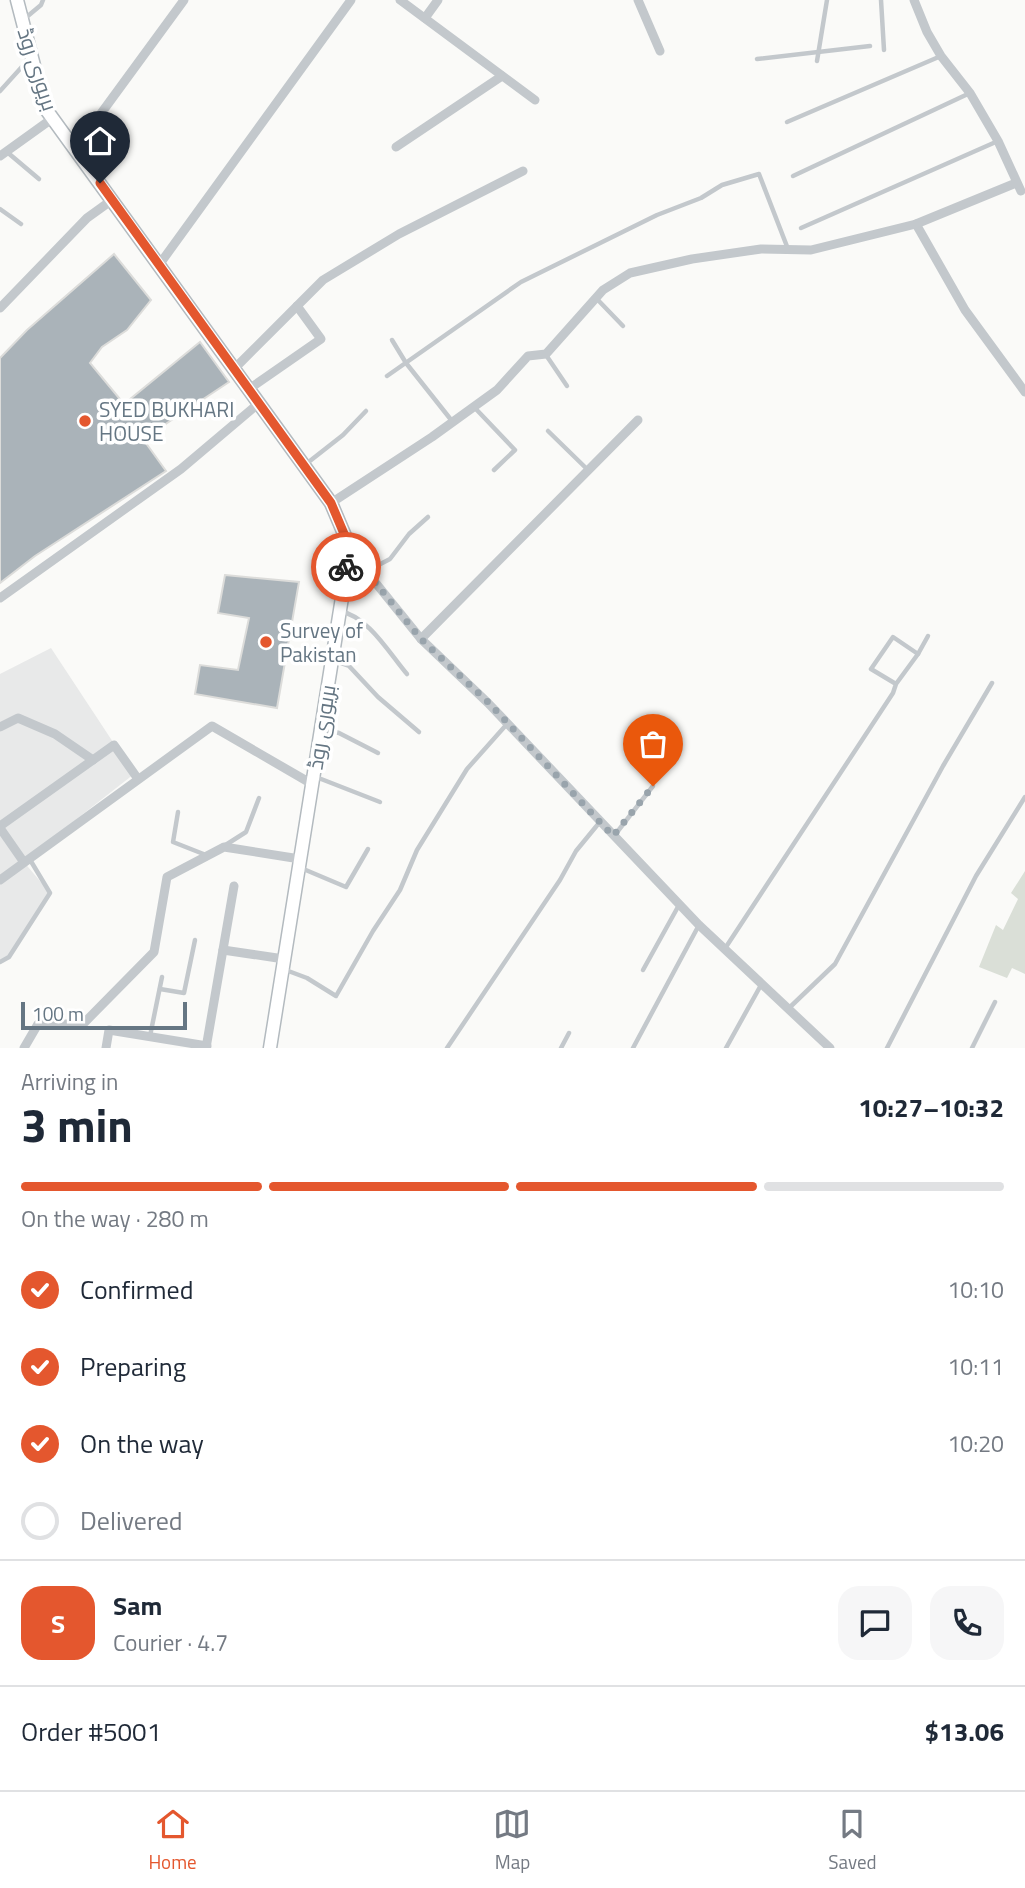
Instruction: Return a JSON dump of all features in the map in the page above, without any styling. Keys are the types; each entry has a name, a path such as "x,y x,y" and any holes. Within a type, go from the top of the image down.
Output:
{"main road":[{"name":"بریوری روڈ","path":"17,0 46,108 331,503 345,536 348,560 270,1048"}],"street":[{"path":"75,149 184,0"},
{"path":"159,265 351,0"},
{"path":"400,0 535,100"},
{"path":"425,18 439,0"},
{"path":"638,0 660,51"},
{"path":"331,503 498,390 528,356 546,354 603,290 630,273 761,249 811,250 916,224 1021,189 998,141 970,93 941,56 927,32 914,0"},
{"path":"396,147 502,76"},
{"path":"3,154 53,118"},
{"path":"234,369 323,280 399,234 523,171"},
{"path":"0,308 87,218 112,200"},
{"path":"916,224 965,310 1025,392"},
{"path":"249,389 321,340 297,306"},
{"path":"0,598 181,470 259,403"},
{"path":"421,639 638,420"},
{"path":"346,570 366,571 421,639 507,724 724,951 826,1047"},
{"path":"0,727 18,718 55,734 93,760"},
{"path":"0,880 212,726 312,780"},
{"path":"26,859 0,827 114,745 138,779"},
{"path":"24,1048 38,1024 83,1024 154,952 167,877 224,847 300,863"},
{"path":"106,1048 109,1030 150,1037 165,1044 206,1047 234,886"},
{"path":"223,950 284,964"}],"lane":[{"path":"23,20 41,5 43,0"},
{"path":"817,61 827,0"},
{"path":"881,0 884,50"},
{"path":"757,59 870,46"},
{"path":"1,87 32,56"},
{"path":"787,122 941,56"},
{"path":"793,176 970,93"},
{"path":"801,228 998,141"},
{"path":"3,154 39,179"},
{"path":"387,376 521,282 657,215 701,198 722,185 759,174 788,249"},
{"path":"0,209 21,224"},
{"path":"596,298 624,326"},
{"path":"392,340 406,363 453,422"},
{"path":"546,354 567,386"},
{"path":"474,407 515,450 494,470"},
{"path":"304,466 343,435 366,411"},
{"path":"548,431 588,470"},
{"path":"366,571 390,559 409,534 428,517"},
{"path":"340,611 352,614 407,674"},
{"path":"724,951 928,636"},
{"path":"896,684 871,669 893,638 918,654"},
{"path":"332,660 349,666 378,697 419,732"},
{"path":"788,1010 835,964 943,766 992,683"},
{"path":"284,964 336,996 400,890 417,850 467,769 507,724"},
{"path":"321,727 378,753"},
{"path":"312,780 380,803"},
{"path":"613,836 653,786"},
{"path":"887,1048 976,876 1025,797"},
{"path":"224,847 247,832 259,798"},
{"path":"178,812 173,842 207,856"},
{"path":"447,1048 560,880 576,851 599,822"},
{"path":"300,863 346,887 368,849"},
{"path":"0,962 9,957 50,893 26,859"},
{"path":"643,970 679,905"},
{"path":"633,1048 699,925"},
{"path":"160,989 184,993 195,940"},
{"path":"150,1037 162,977"},
{"path":"726,1048 761,985"},
{"path":"972,1048 995,1002"},
{"path":"561,1048 569,1033"}],"shaded area":[{"path":"51,648 134,774 23,861 50,893 9,957 0,962 0,674"},
{"path":"1025,871 1025,974 1012,968 1007,978 979,967 996,925 1003,930 1018,899 1011,893"}],"building":[{"name":"SYED BUKHARI HOUSE","path":"114,254 151,300 127,330 102,347 90,363 124,404 200,342 229,382 143,439 166,471 35,556 0,583 0,358 27,330"},
{"name":"Survey of Pakistan","path":"225,575 299,582 277,708 195,694 200,665 238,670 249,618 218,613"}],"way so far":[{"path":"346,567 346,570 366,571 421,639 488,702 613,836 653,786"}],"place":[{"name":"SYED BUKHARI HOUSE","path":"85,421"},
{"name":"Survey of Pakistan","path":"266,642"}],"route":[{"path":"100,183 331,503 345,536 348,560 346,567"}]}
